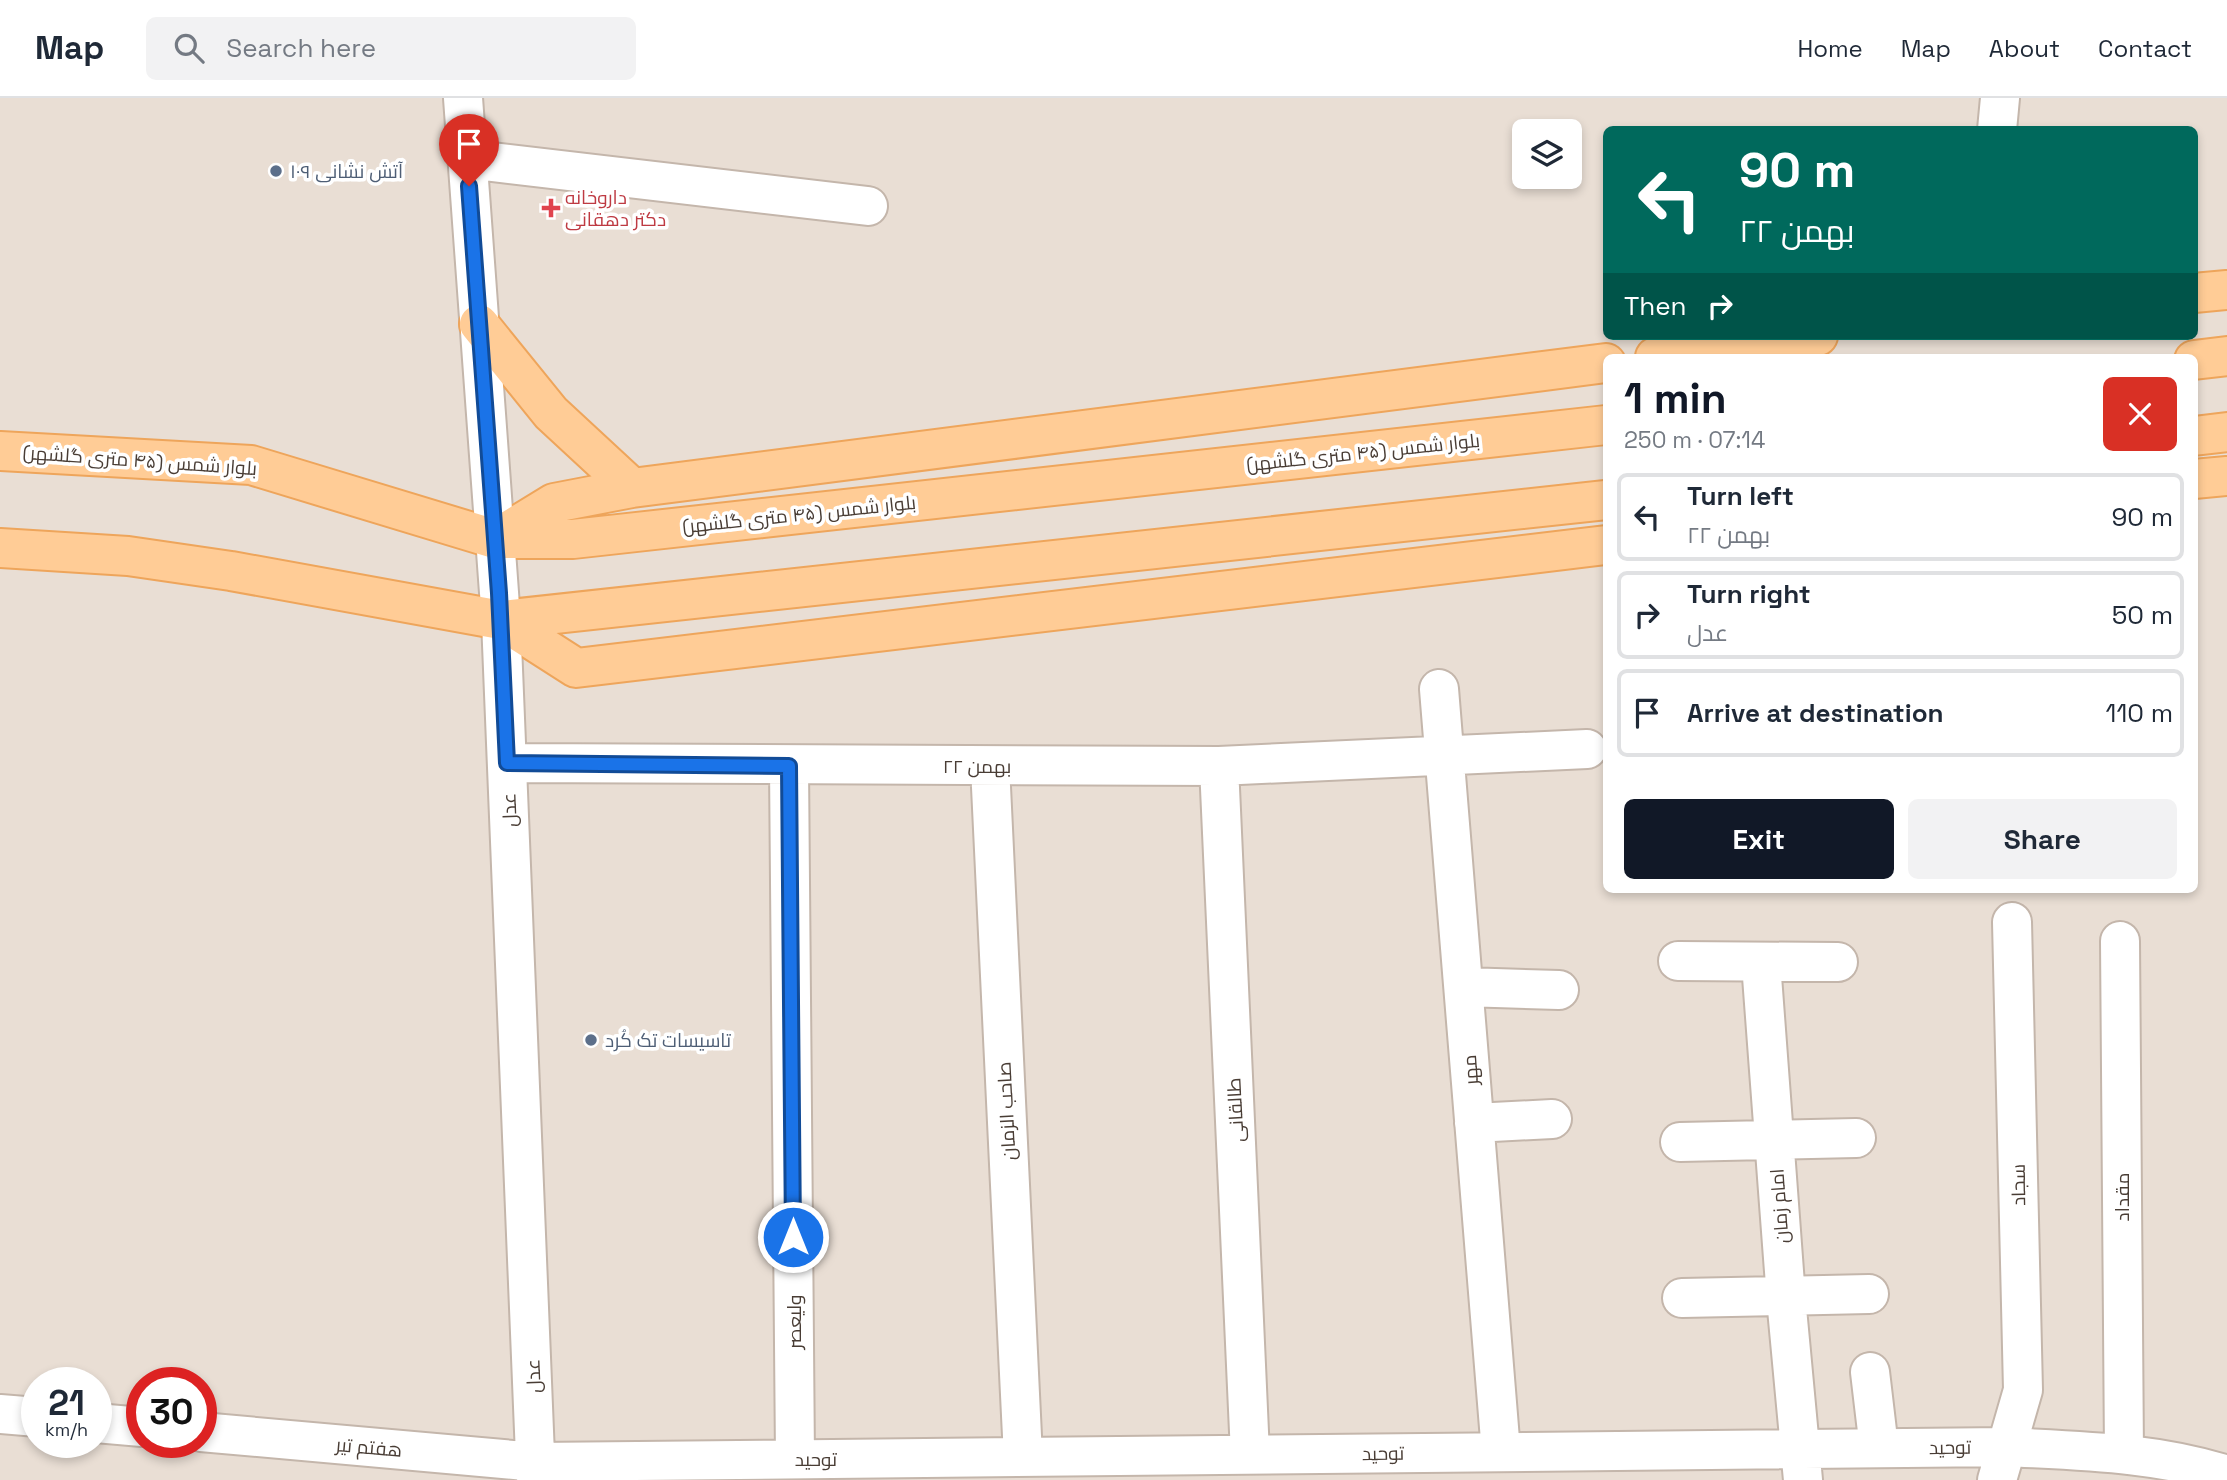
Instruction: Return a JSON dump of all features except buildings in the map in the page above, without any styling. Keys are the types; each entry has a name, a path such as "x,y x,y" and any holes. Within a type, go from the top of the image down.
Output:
{"main road":[{"path":"2198,293 2227,290"},
{"path":"479,324 551,413 632,488"},
{"path":"1678,354 1787,340"},
{"path":"2198,360 2227,356"},
{"path":"495,539 554,503 632,488 1603,363"},
{"name":"بلوار شمس (۴۵ متری گلشهر)","path":"0,451 251,465 495,539 573,539 1603,425"},
{"path":"2198,436 2227,432"},
{"path":"2198,479 2227,476"},
{"path":"0,548 128,556 230,571 501,620 1603,500"},
{"path":"501,620 576,668 1603,545"}],"street":[{"name":"عدل","path":"463,98 501,620 536,1471"},
{"path":"467,159 869,206"},
{"name":"مهر","path":"1439,689 1447,757 1501,1452"},
{"name":"۲۲ بهمن","path":"507,763 789,766 1219,765 1587,749"},
{"name":"طالقانی","path":"1219,765 1250,1454"},
{"name":"ولیعصر","path":"789,766 795,1459"},
{"name":"صاحب الزمان","path":"990,766 1023,1457"},
{"name":"سجاد","path":"2002,1463 2023,1390 2012,922"},
{"name":"مقداد","path":"2120,941 2124,1454"},
{"path":"1678,961 1838,962"},
{"name":"امام زمان","path":"1761,963 1786,1298 1803,1464"},
{"path":"1464,987 1559,990"},
{"path":"1474,1123 1552,1119"},
{"path":"1680,1142 1856,1138"},
{"path":"1682,1298 1786,1298 1869,1294"},
{"path":"1870,1372 1879,1448"},
{"path":"0,1414 21,1416"},
{"name":"هفتم تیر","path":"217,1434 536,1471"},
{"name":"توحید","path":"536,1471 795,1459 871,1469 1023,1457 1077,1468 1250,1454 1308,1467 1501,1452 1579,1465 1803,1464 1879,1448 2002,1463 2124,1454 2205,1474"}],"shaded area":[{"path":"0,98 2227,98 2227,1480 0,1480"}],"place":[{"name":"آتش نشانی ۱۰۹","path":"276,171"},
{"name":"داروخانه دکتر دهقانی","path":"551,208"},
{"name":"تاسیسات تک کُرد","path":"591,1040"}],"route":[{"path":"469,186 499,593 507,763 789,766 793,1237"}]}
